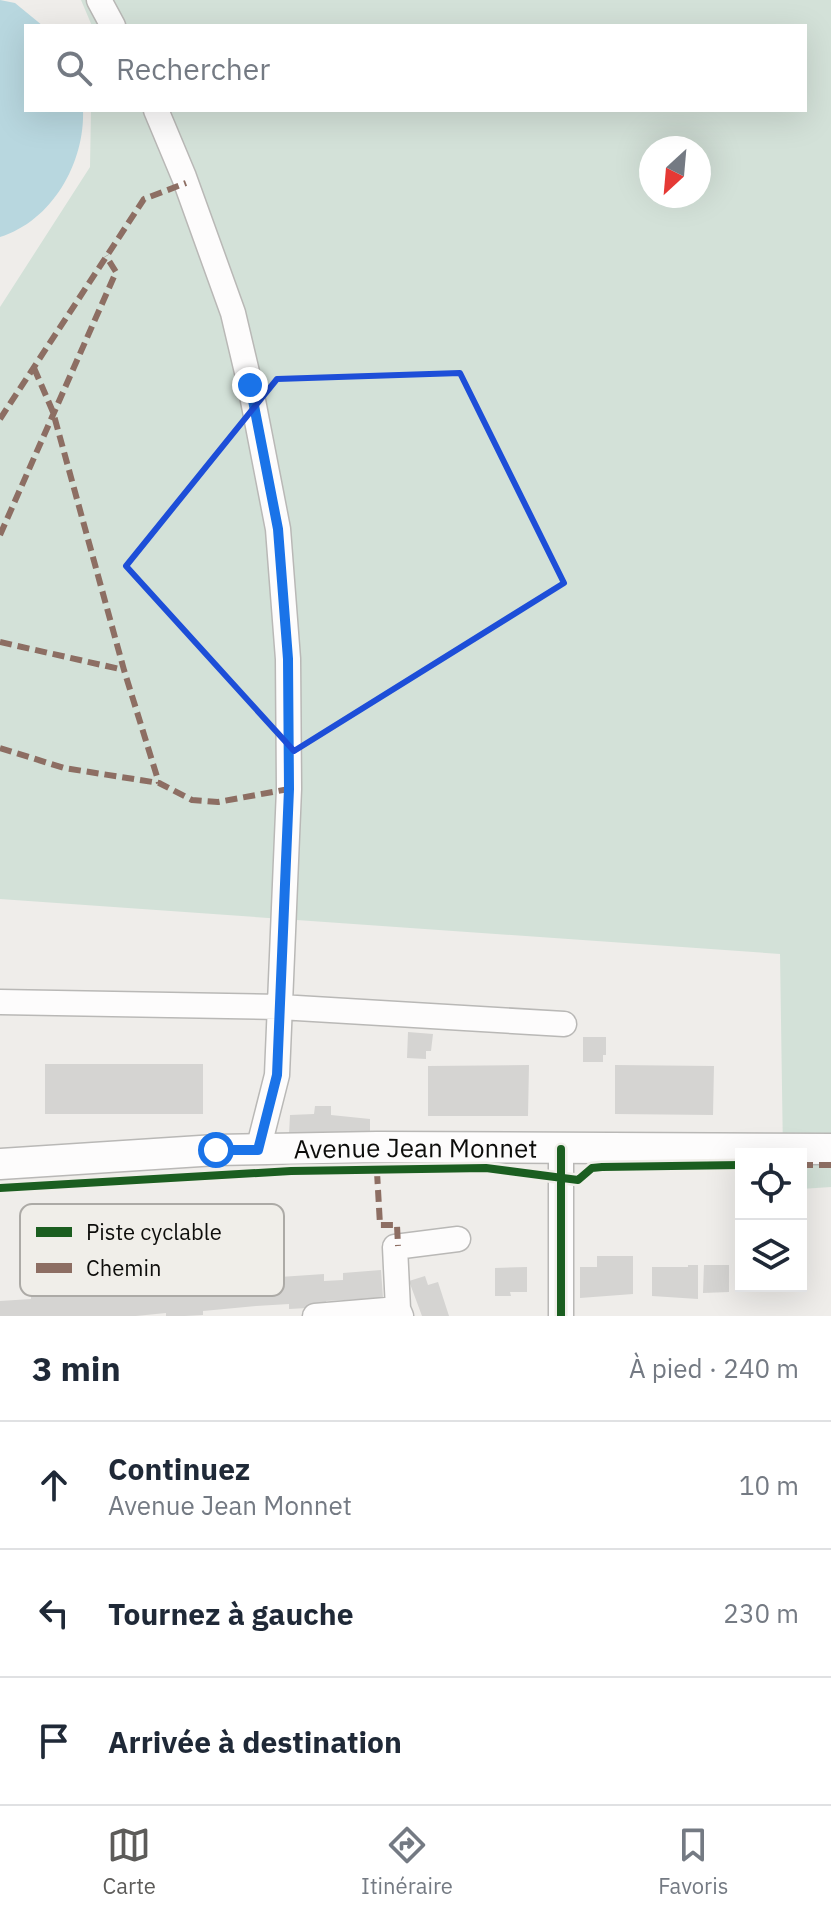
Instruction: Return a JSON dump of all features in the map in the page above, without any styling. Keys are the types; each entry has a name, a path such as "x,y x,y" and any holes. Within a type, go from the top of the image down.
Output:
{"main road":[{"name":"Avenue Jean Monnet","path":"0,1164 216,1150 377,1147 831,1149"}],"street":[{"path":"99,0 112,24"},
{"path":"157,112 233,313 278,529 288,659 289,789 277,1075 258,1150"},
{"path":"0,1002 280,1007 564,1024"},
{"path":"561,1149 561,1316"},
{"path":"315,1316 400,1312 395,1247 458,1239"}],"highlighted area":[{"path":"460,373 564,583 294,751 126,566 277,379"}],"shaded area":[{"path":"81,0 831,0 831,1187 807,1189 807,1148 783,1148 780,954 0,899 0,307 90,167 91,112 807,112 807,24 91,24"}],"water":[{"path":"0,0 15,3 41,24 24,24 24,112 83,112 78,150 62,187 35,218 0,237"}],"building":[{"path":"408,1032 433,1034 431,1051 426,1051 426,1059 407,1058"},
{"path":"583,1037 606,1037 603,1062 583,1062"},
{"path":"45,1064 203,1064 203,1114 45,1114"},
{"path":"529,1065 528,1116 428,1116 428,1066"},
{"path":"615,1065 714,1066 713,1115 615,1114"},
{"path":"315,1106 331,1106 331,1115 370,1119 370,1134 289,1134 290,1115 314,1114"},
{"path":"597,1256 633,1256 633,1294 580,1298 580,1267 597,1267"},
{"path":"698,1265 698,1299 652,1296 652,1267"},
{"path":"704,1265 729,1265 729,1292 703,1293"},
{"path":"527,1267 527,1292 495,1296 495,1268"},
{"path":"381,1270 383,1298 326,1301 326,1307 289,1309 289,1304 256,1306 203,1311 203,1315 185,1316 166,1316 166,1313 136,1316 0,1316 0,1301 31,1299 31,1296 284,1296 284,1277 324,1274 324,1281 343,1280 343,1273"},
{"path":"425,1276 428,1285 438,1282 449,1316 422,1316 409,1281"}],"marked path":[{"path":"0,419 144,199 186,183"},
{"path":"0,535 116,272 106,256"},
{"path":"34,368 53,412 124,670 159,783"},
{"path":"0,642 124,670"},
{"path":"0,748 64,768 159,783 192,800 218,802 289,789"},
{"path":"807,1165 831,1165"},
{"path":"377,1172 380,1225 397,1225 398,1246"}],"cycle path":[{"path":"561,1149 561,1316"},
{"path":"0,1188 291,1171 486,1168 578,1180 592,1168 602,1167 735,1165"}],"route":[{"path":"216,1150 258,1150 277,1075 289,789 288,659 278,529 250,385"}]}
